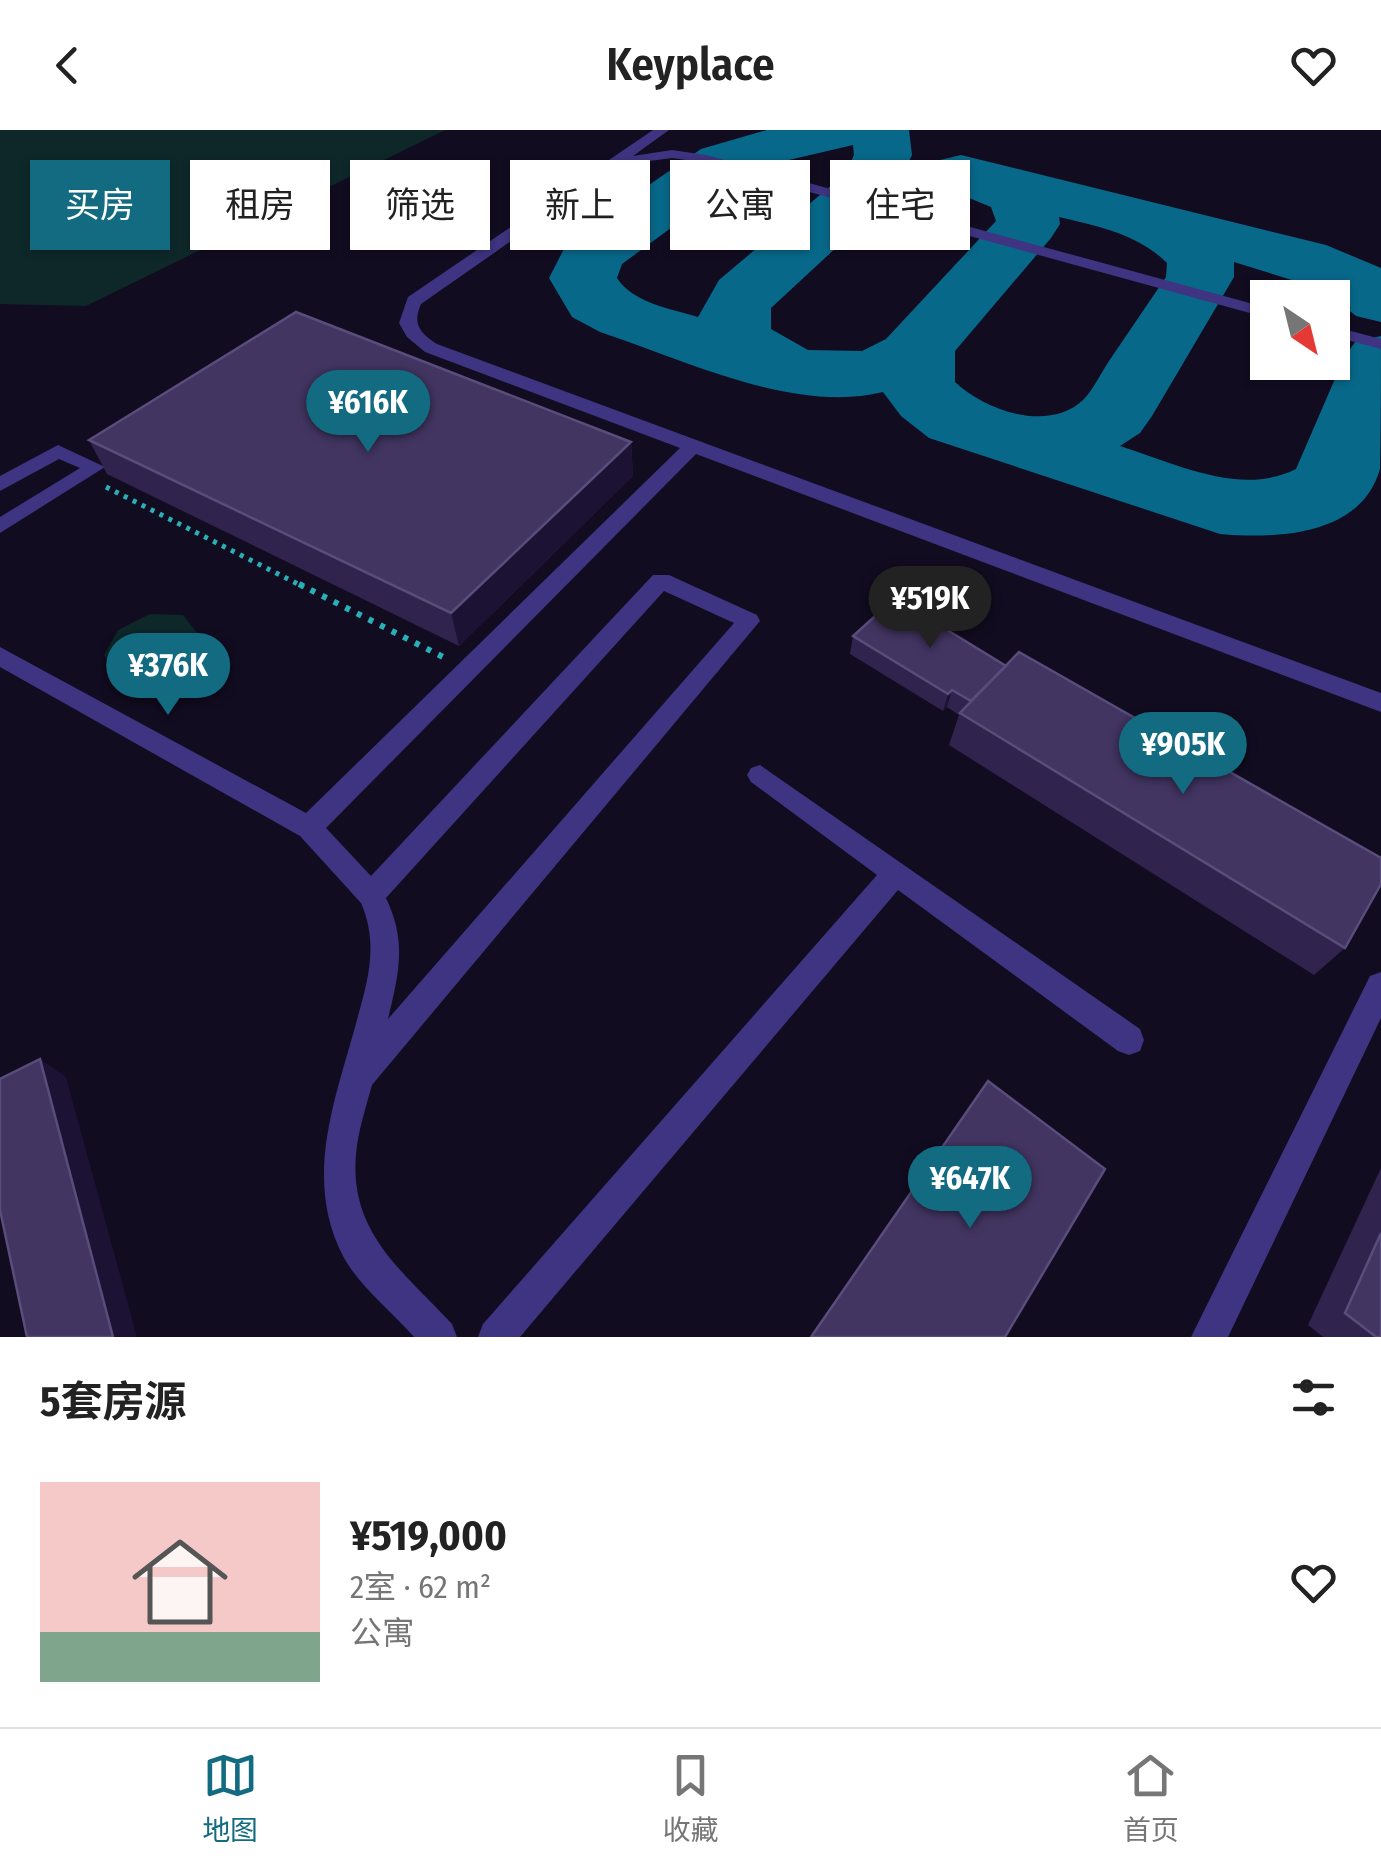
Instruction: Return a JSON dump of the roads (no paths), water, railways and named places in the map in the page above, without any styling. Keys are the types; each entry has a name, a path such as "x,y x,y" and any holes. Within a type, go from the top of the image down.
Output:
{"street":[{"path":"620,160 662,130"},
{"path":"632,160 645,156 701,158 1250,308"},
{"path":"510,236 414,301 406,314 406,326 415,338 431,348 1381,703"},
{"path":"1350,336 1381,344"},
{"path":"310,828 693,446"},
{"path":"0,485 58,450 95,467 0,526"},
{"path":"358,1078 749,620 661,580 371,895"},
{"path":"0,656 310,828 371,895 381,917 386,963 339,1152 339,1192 357,1247 440,1337"},
{"path":"760,775 1129,1040"},
{"path":"496,1337 896,873"},
{"path":"1209,1337 1381,986"}]}
